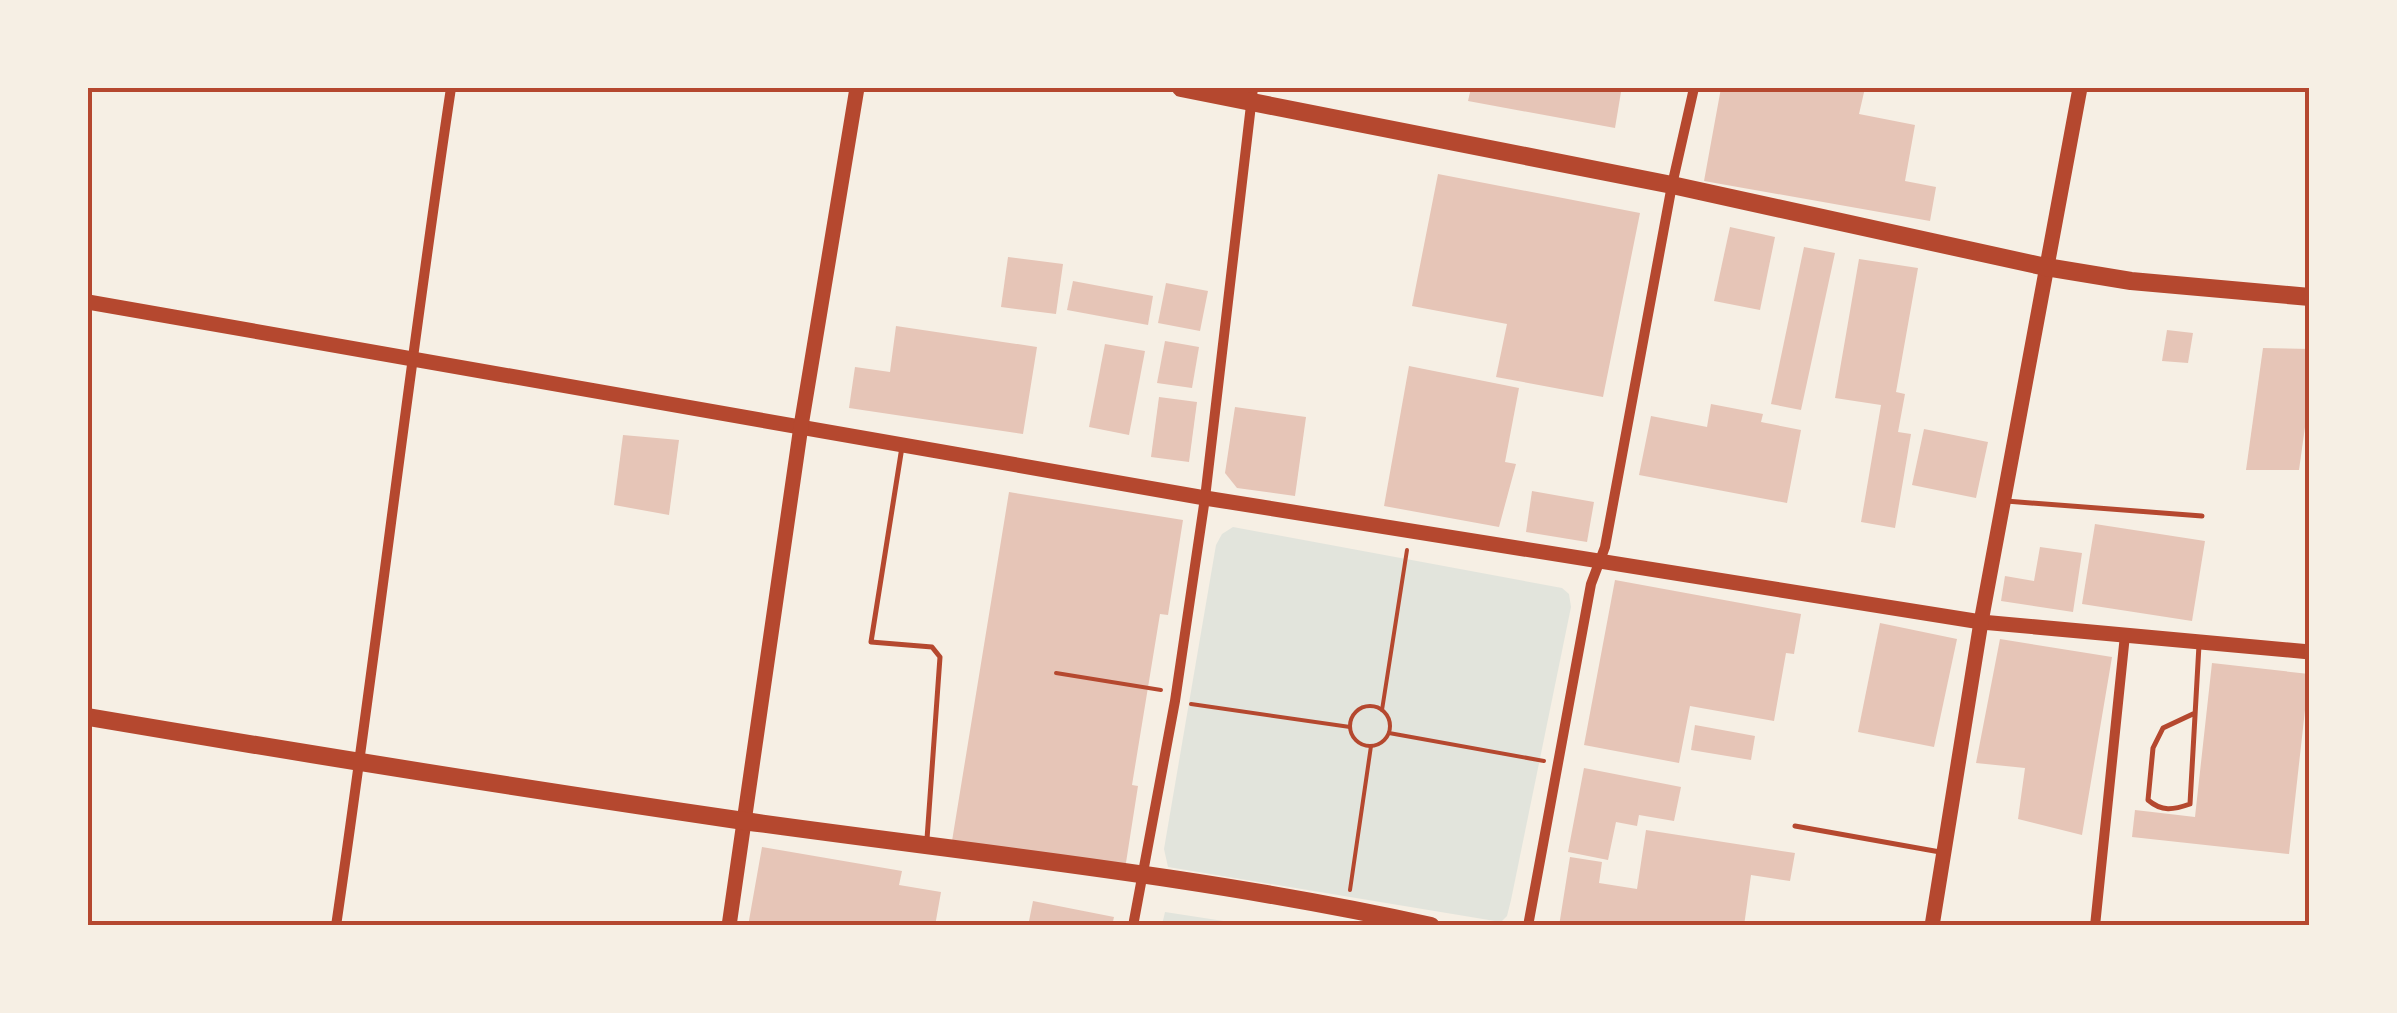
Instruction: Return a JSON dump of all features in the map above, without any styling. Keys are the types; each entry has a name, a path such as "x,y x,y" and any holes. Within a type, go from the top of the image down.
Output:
{"main road":[{"path":"729,926 801,426 857,88"},
{"path":"1180,88 1252,94 2046,267 2131,281 2310,297"},
{"path":"1932,926 1981,622 2080,88"},
{"path":"88,302 1205,498 1600,562 1981,622 2310,652"},
{"path":"88,717 746,821 1144,875 1347,907 1431,926"}],"street":[{"path":"336,926 410,358 451,88"},
{"path":"1528,926 1592,584 1606,547 1672,185 1694,88"},
{"path":"1133,926 1175,697 1205,498 1252,94"},
{"path":"2095,926 2124,635"}],"lane":[{"path":"902,444 871,642 932,647 940,657 927,844"},
{"path":"2003,500 2202,516"},
{"path":"2196,712 2164,728 2153,748 2148,800 2158,809 2190,804 2196,712 2199,642"},
{"path":"1795,826 1943,852"}],"path":[{"path":"1382,710 1410,530"},
{"path":"1056,673 1350,727"},
{"path":"1370,706 1382,710 1389,720 1389,733 1380,744 1371,746 1354,740 1350,727 1358,710 1370,706"},
{"path":"1389,733 1558,764"},
{"path":"1347,907 1371,746"}],"shaded area":[{"path":"1233,527 1562,588 1569,594 1571,607 1511,900 1501,922 1168,867 1164,849 1216,545 1222,534"},
{"path":"1165,912 1230,922 1162,925"}],"building":[{"path":"1471,88 1595,88 1621,92 1615,128 1468,101"},
{"path":"1721,88 1865,88 1859,114 1915,125 1905,181 1936,187 1930,221 1704,181"},
{"path":"1438,174 1640,213 1603,397 1496,377 1507,324 1412,306"},
{"path":"1730,227 1775,237 1760,310 1714,301"},
{"path":"1804,247 1835,253 1801,410 1771,404"},
{"path":"1008,257 1063,264 1056,314 1001,307"},
{"path":"1859,259 1918,268 1896,392 1905,394 1898,432 1911,434 1895,528 1861,522 1881,405 1835,398"},
{"path":"1073,281 1153,296 1148,325 1067,310"},
{"path":"1166,283 1208,291 1200,331 1158,323"},
{"path":"896,326 1037,347 1023,434 849,408 855,367 890,372"},
{"path":"2167,330 2193,333 2188,363 2162,361"},
{"path":"1165,341 1199,347 1192,388 1157,383"},
{"path":"1105,344 1145,351 1129,435 1089,427"},
{"path":"2263,348 2310,349 2310,391 2299,470 2246,470"},
{"path":"1409,366 1519,388 1505,462 1516,464 1499,527 1384,506"},
{"path":"1159,397 1197,402 1189,462 1151,457"},
{"path":"1711,404 1763,414 1761,422 1801,430 1787,503 1639,475 1651,416 1707,427"},
{"path":"1235,407 1306,417 1295,496 1237,488 1225,473"},
{"path":"1924,429 1988,442 1976,498 1912,485"},
{"path":"623,435 679,440 669,515 614,505"},
{"path":"1532,491 1594,502 1587,542 1526,532"},
{"path":"1009,492 1183,520 1168,615 1160,614 1132,785 1138,786 1125,869 952,841"},
{"path":"2095,524 2205,541 2192,621 2082,604"},
{"path":"2040,547 2082,553 2073,612 2001,601 2005,576 2034,581"},
{"path":"1615,580 1801,614 1794,654 1786,653 1774,721 1690,706 1679,763 1584,745"},
{"path":"1880,623 1957,639 1934,747 1858,732"},
{"path":"2000,639 2112,657 2082,835 2018,819 2025,768 1976,763"},
{"path":"2212,663 2309,674 2289,854 2132,837 2135,810 2195,817"},
{"path":"1695,725 1755,736 1751,760 1691,750"},
{"path":"1584,768 1681,787 1674,821 1639,815 1637,826 1616,822 1608,860 1568,852"},
{"path":"1646,830 1795,853 1790,881 1751,875 1744,926 1559,926 1570,857 1602,862 1599,883 1637,889"},
{"path":"762,847 902,871 899,885 941,892 935,926 748,926"},
{"path":"1033,901 1114,917 1112,926 1028,926"}]}
